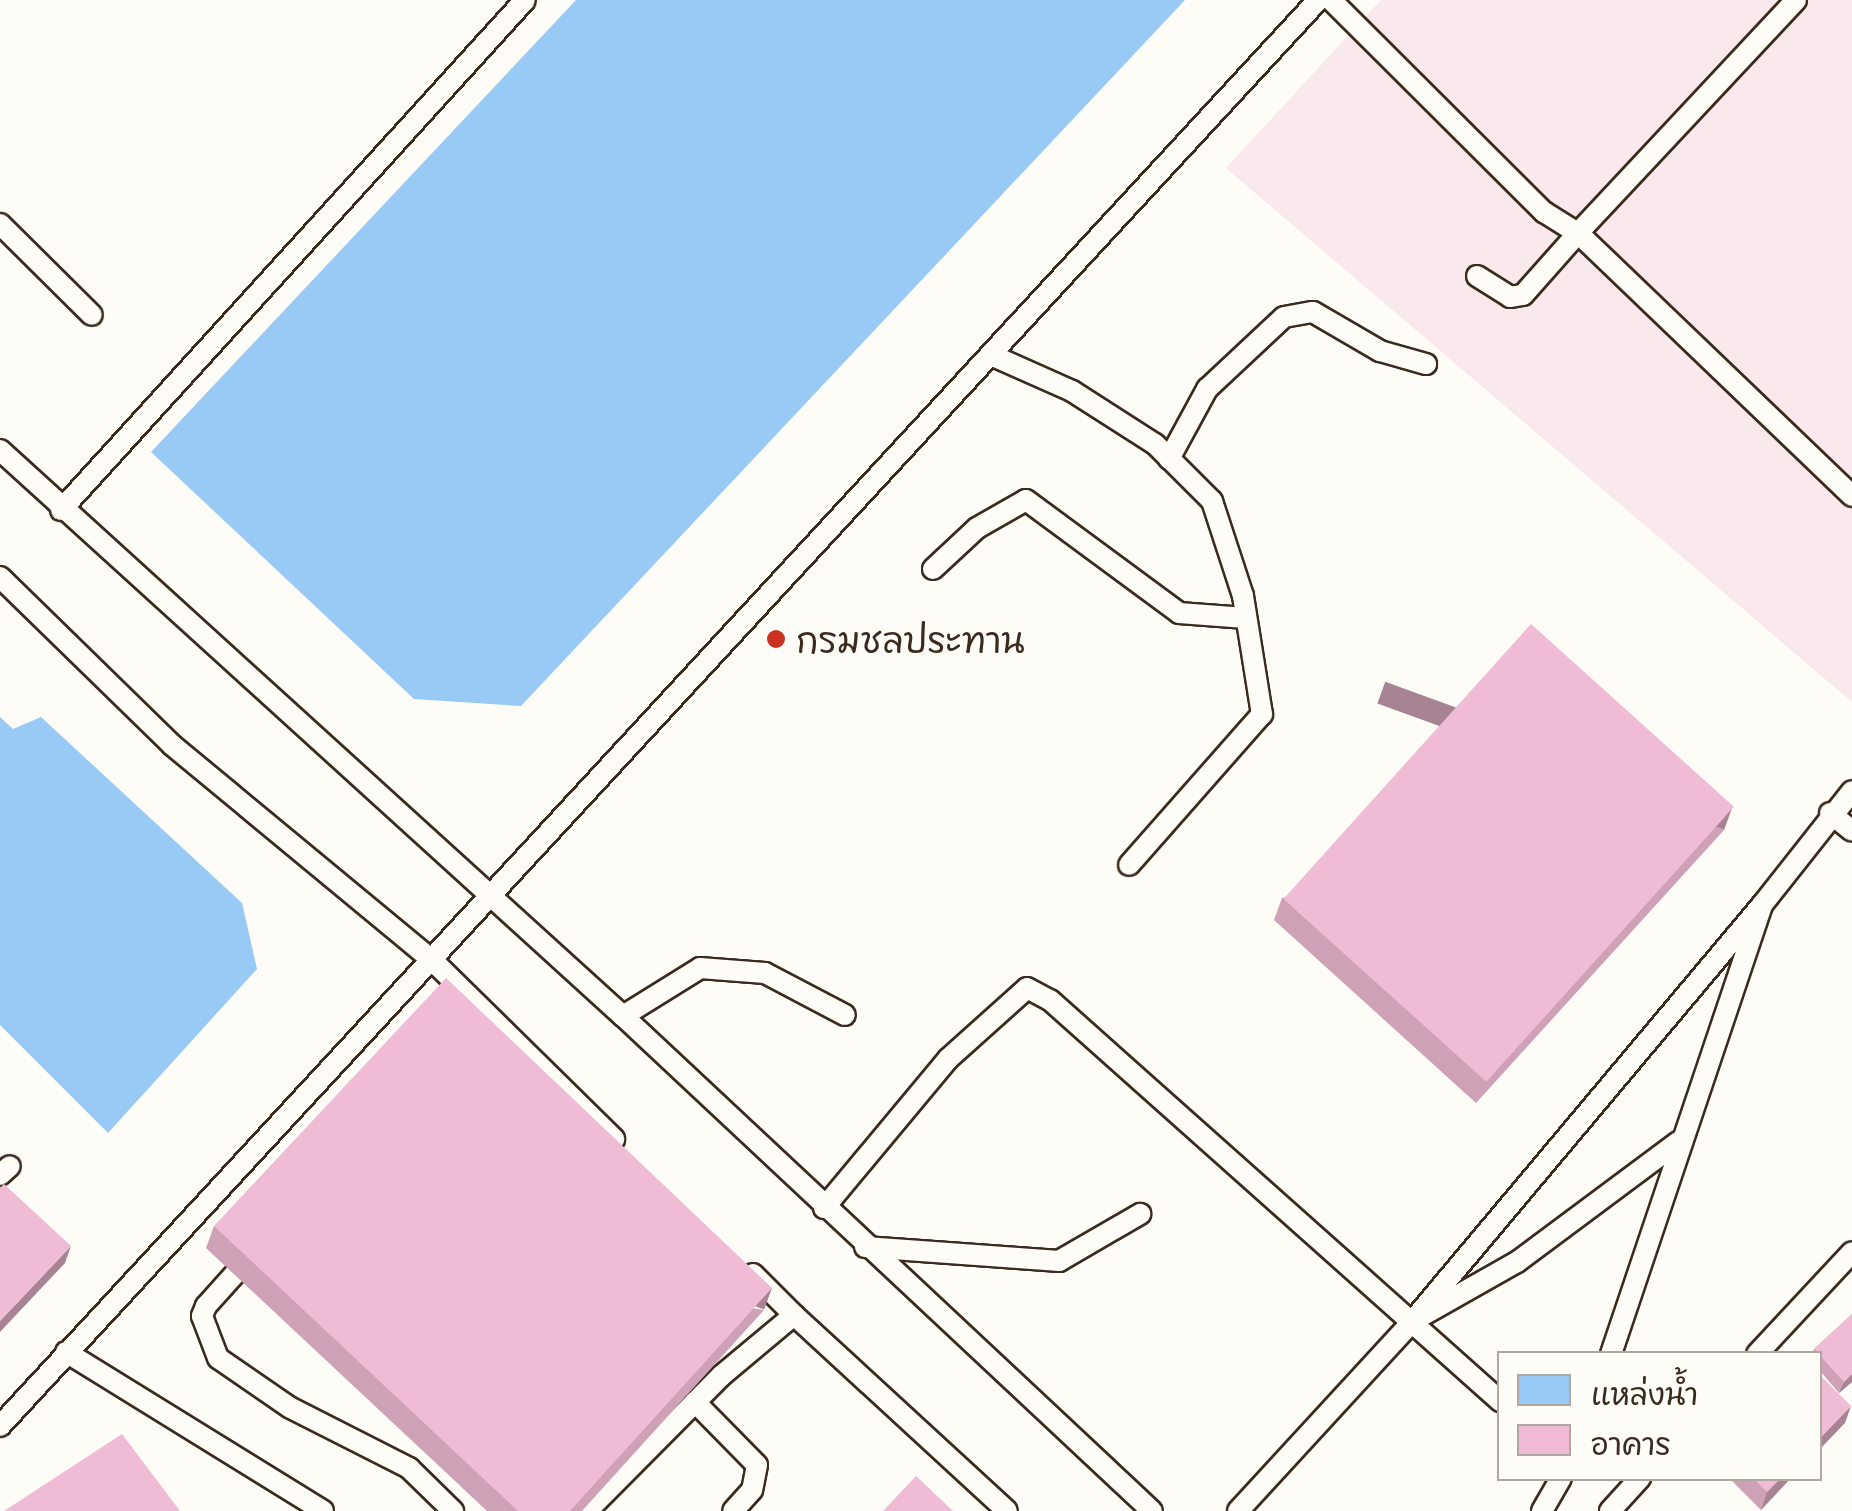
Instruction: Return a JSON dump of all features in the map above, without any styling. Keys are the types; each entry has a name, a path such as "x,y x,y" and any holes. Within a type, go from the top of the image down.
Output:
{"lane":[{"path":"61,510 525,0"},
{"path":"0,1426 1318,0"},
{"path":"1331,0 1544,212 1578,234 1852,496"},
{"path":"1476,276 1510,297 1523,295 1796,0"},
{"path":"0,224 92,314"},
{"path":"1169,459 1207,389 1284,317 1313,312 1380,351 1426,364"},
{"path":"991,355 1072,391 1169,459 1212,501 1246,618 1262,714 1129,865"},
{"path":"0,450 61,510 623,1016 865,1247 1152,1511"},
{"path":"933,569 977,528 1026,500 1179,613 1246,618"},
{"path":"0,577 172,745 431,959 627,1151"},
{"path":"1238,1511 1411,1323 1852,791"},
{"path":"1830,813 1852,830"},
{"path":"1612,1351 1678,1142 1762,904"},
{"path":"623,1016 700,968 764,973 846,1015"},
{"path":"824,1208 948,1059 1027,988 1050,1000 1497,1398"},
{"path":"1411,1323 1517,1262 1678,1142"},
{"path":"865,1247 1059,1261 1140,1214"},
{"path":"270,1234 206,1306 202,1316 218,1358 289,1406 430,1476 453,1511"},
{"path":"1761,1351 1852,1252"},
{"path":"739,1261 1007,1511"},
{"path":"587,1511 611,1473 695,1402 714,1369 794,1315"},
{"path":"66,1352 324,1511"},
{"path":"695,1402 758,1465 752,1490 733,1511"},
{"path":"1542,1511 1559,1481"},
{"path":"1610,1511 1637,1481"}],"shaded area":[{"path":"1381,0 1852,0 1852,702 1226,168"}],"water":[{"path":"576,0 1185,0 521,706 414,699 151,452"},
{"path":"0,717 13,729 41,717 242,903 257,969 108,1133 0,1025"}],"building":[{"path":"1531,624 1734,807 1486,1082 1283,899"},
{"path":"446,978 772,1288 570,1511 518,1511 214,1226"},
{"path":"4,1184 71,1246 0,1321 0,1188"},
{"path":"1852,1314 1852,1374 1844,1382 1822,1358 1822,1351 1814,1349"},
{"path":"1822,1377 1851,1406 1822,1436"},
{"path":"122,1434 180,1511 4,1511"},
{"path":"916,1476 953,1511 883,1511"},
{"path":"1756,1481 1778,1481 1767,1492"}],"place":[{"name":"กรมชลประทาน","path":"776,639"}]}
